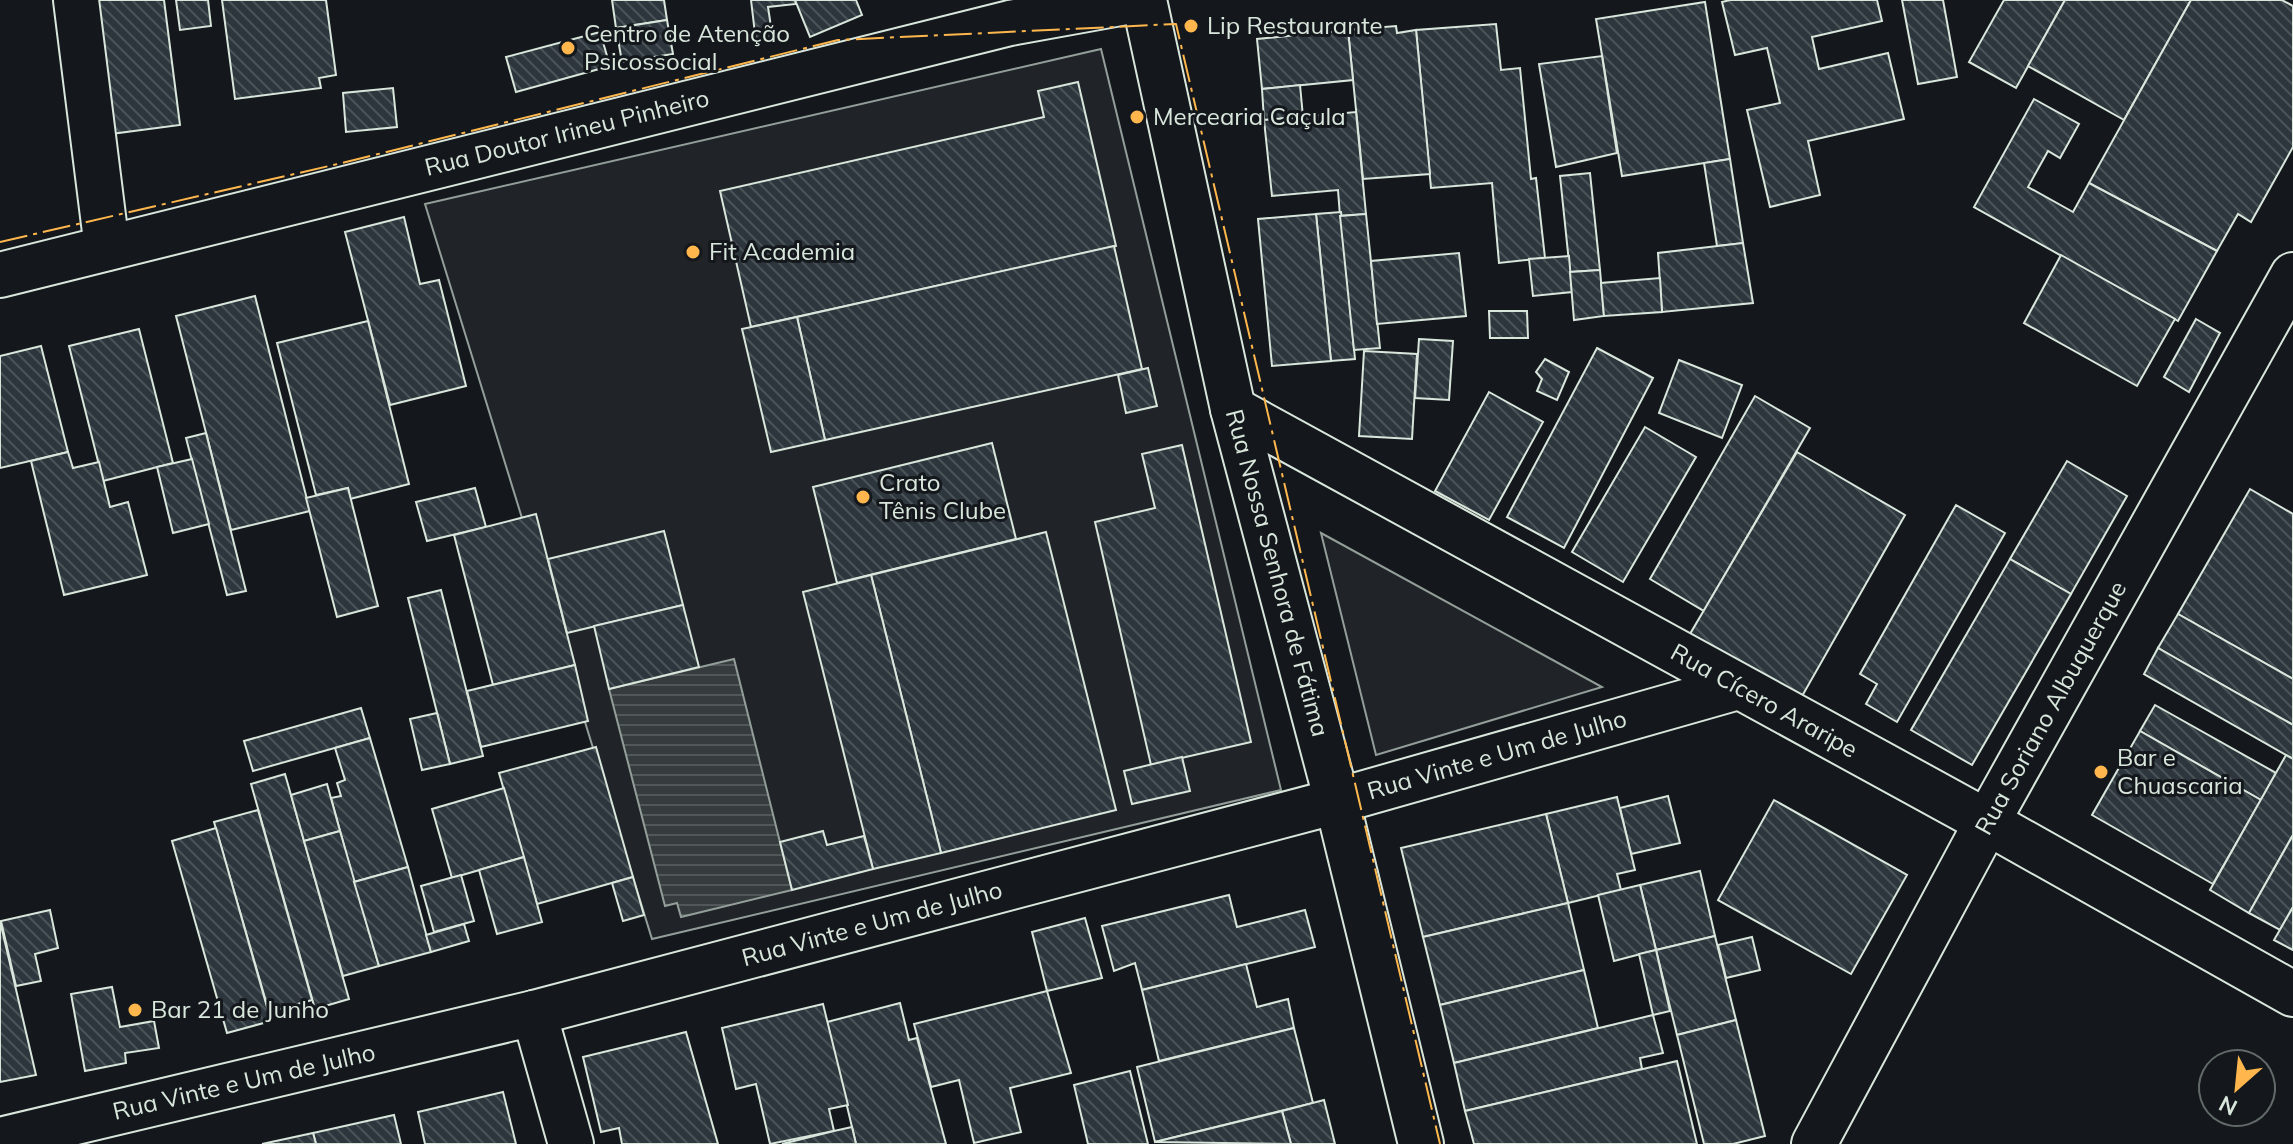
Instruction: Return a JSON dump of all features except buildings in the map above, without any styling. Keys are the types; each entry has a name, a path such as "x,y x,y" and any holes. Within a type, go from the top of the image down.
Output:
{"street":[{"path":"76,0 107,248"},
{"name":"Rua Doutor Irineu Pinheiro","path":"0,275 1043,10 1137,0"},
{"name":"Rua Nossa Senhora de Fátima","path":"1144,0 1233,409 1337,801 1421,1144"},
{"name":"Rua Soriano Albuquerque","path":"1814,1144 1987,822 2293,275"},
{"name":"Rua Cícero Araripe","path":"1233,409 1987,822 2293,994"},
{"name":"Rua Vinte e Um de Julho","path":"0,1140 534,1013 1337,801 1738,687"},
{"path":"534,1013 571,1144"}],"shaded area":[{"name":"Crato Tênis Clube","path":"1101,49 1281,790 652,939 425,204"},
{"path":"1321,533 1602,687 1376,755"},
{"path":"734,659 792,890 681,917 677,903 665,906 609,689"}],"power":[{"path":"0,242 342,163 838,40 1176,24 1440,1144"}],"place":[{"name":"Lip Restaurante","path":"1191,26"},
{"name":"Centro de Atenção Psicossocial","path":"568,48"},
{"name":"Mercearia Caçula","path":"1137,117"},
{"name":"Fit Academia","path":"693,252"},
{"name":"Crato Tênis Clube","path":"863,497"},
{"name":"Bar e Chuascaria","path":"2101,772"},
{"name":"Bar 21 de Junho","path":"135,1010"}]}
